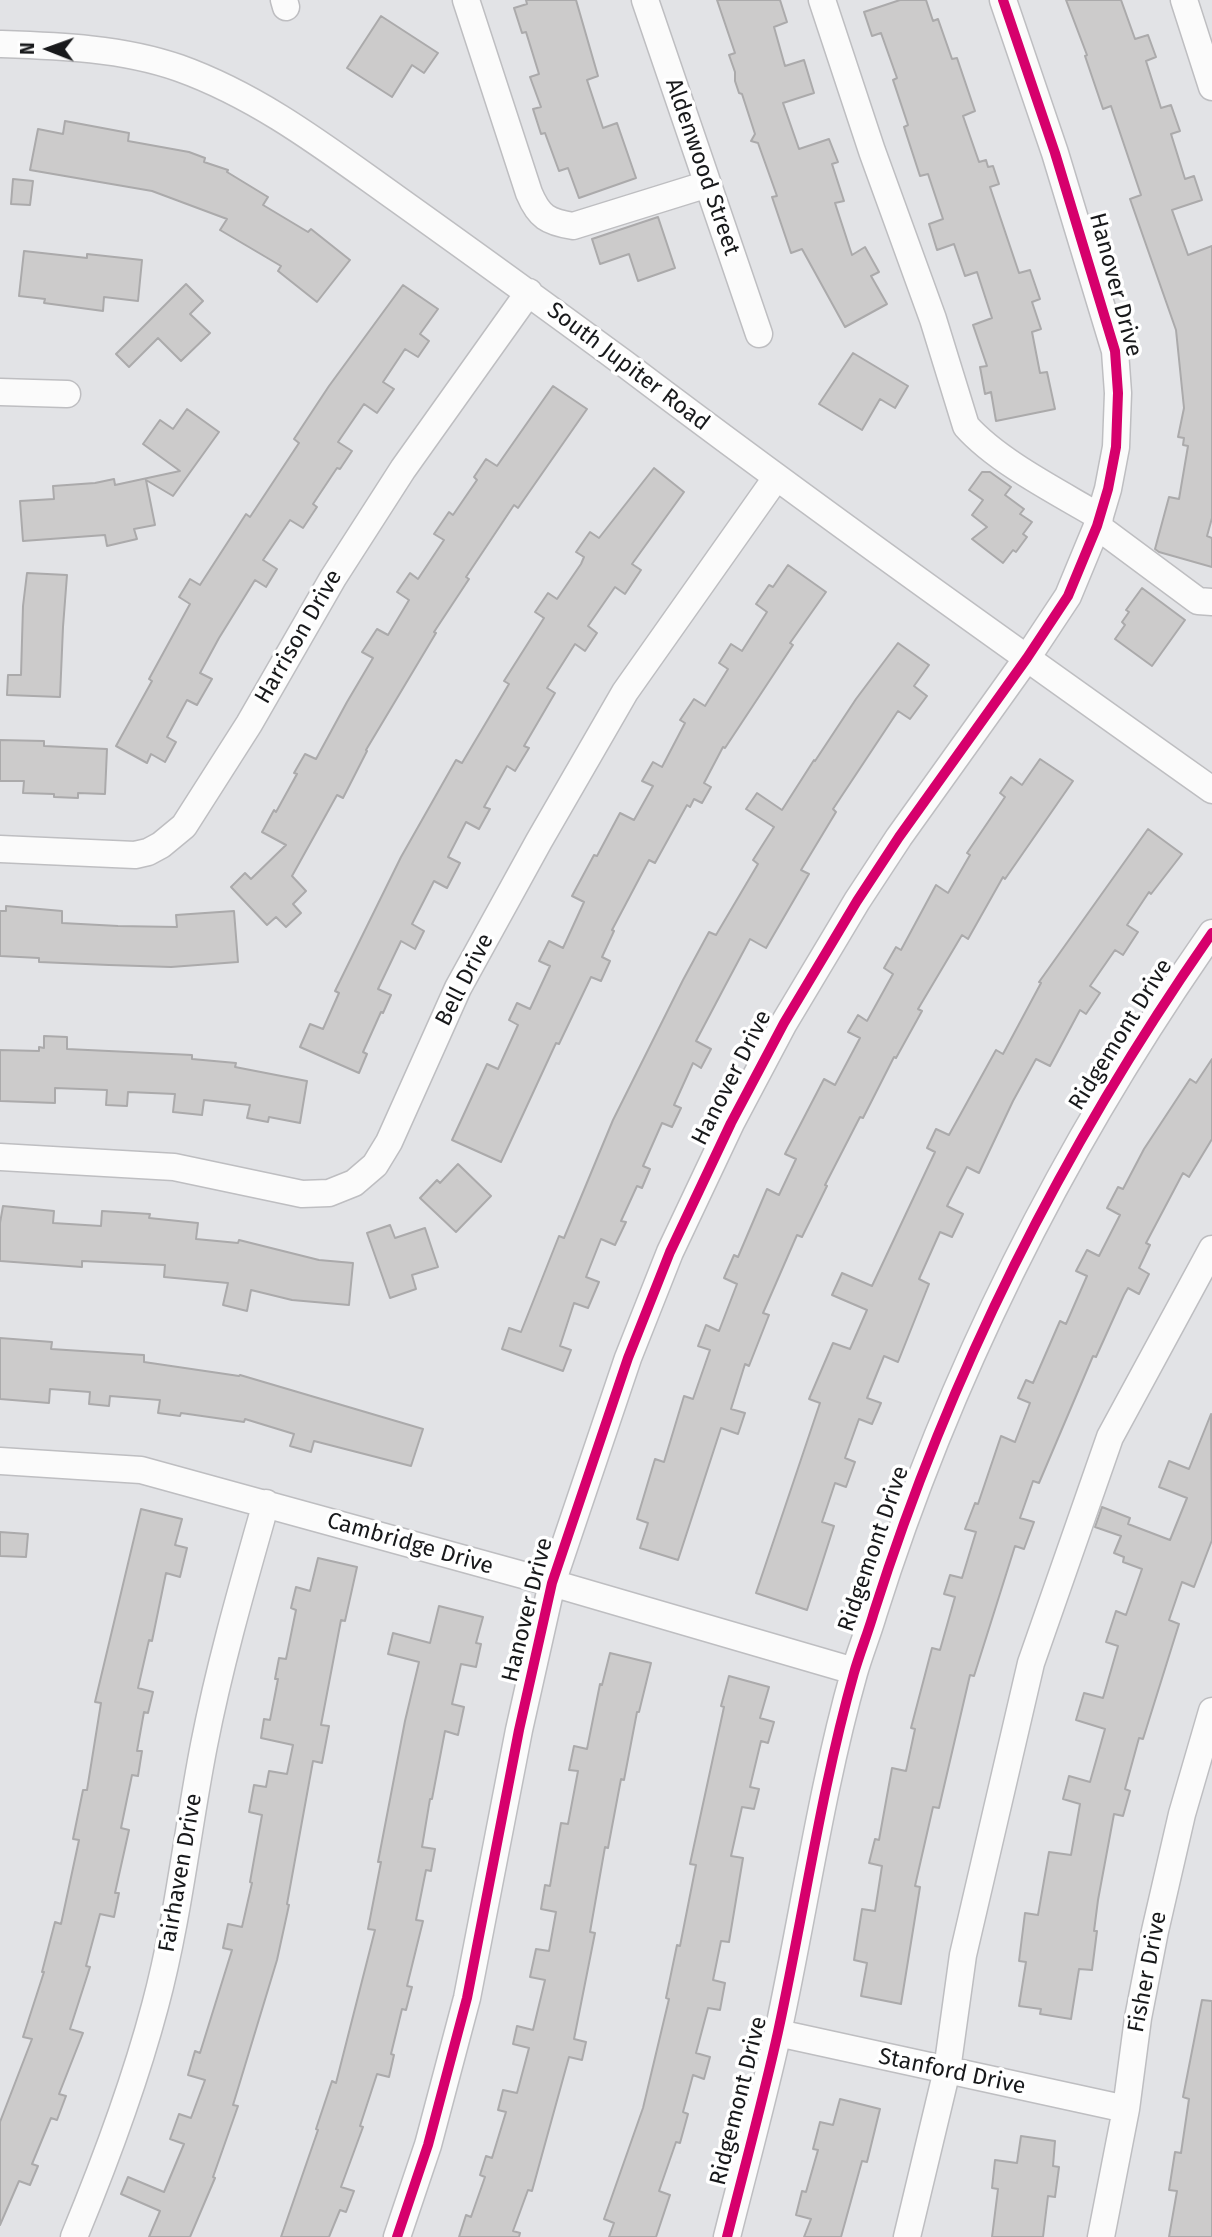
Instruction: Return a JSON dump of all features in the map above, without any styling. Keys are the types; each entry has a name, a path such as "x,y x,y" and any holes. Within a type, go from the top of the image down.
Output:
{"street":[{"path":"466,0 529,193 536,208 552,223 573,226 708,184"},
{"name":"Aldenwood Street","path":"645,0 759,334"},
{"path":"822,0 872,151 933,319 966,426 977,439 1098,521 1198,601 1212,602"},
{"name":"Hanover Drive","path":"397,2237 428,2145 467,1998 519,1730 552,1583 628,1358 670,1252 730,1123 784,1023 899,837 1068,596 1098,521 1116,447 1118,393 1115,351 1055,153 1003,0"},
{"path":"1184,0 1212,87"},
{"name":"South Jupiter Road","path":"0,44 59,46 129,56 177,68 240,95 295,126 529,292 776,478 1212,790"},
{"name":"Harrison Drive","path":"0,849 135,855 161,845 184,827 249,724 333,578 403,469 529,292"},
{"path":"0,392 67,394"},
{"name":"Bell Drive","path":"0,1157 174,1167 302,1194 329,1193 354,1182 375,1165 389,1142 458,988 625,692 776,478"},
{"name":"Ridgemont Drive","path":"727,2237 778,2034 824,1801 854,1671 896,1543 940,1427 977,1341 1042,1209 1083,1133 1181,977 1212,933"},
{"path":"907,2237 947,2070 963,1955 1031,1663 1110,1437 1212,1249"},
{"name":"Cambridge Drive","path":"0,1461 141,1470 552,1583 854,1671"},
{"name":"Fairhaven Drive","path":"74,2237 131,2087 155,2006 215,1695 265,1503"},
{"name":"Fisher Drive","path":"1101,2237 1126,2109 1138,2018 1155,1931 1182,1814 1212,1711"},
{"name":"Stanford Drive","path":"778,2034 1126,2109"}],"building":[{"path":"526,0 576,0 598,76 587,80 603,128 617,123 636,178 579,198 568,168 559,171 545,133 541,134 533,109 541,107 530,77 539,74 526,32 522,33 514,8 527,4"},
{"path":"717,0 780,0 787,22 774,27 785,66 804,60 814,93 783,103 799,149 829,139 838,162 832,164 844,201 835,203 852,255 865,247 879,272 871,276 887,304 845,327 802,249 791,253 772,197 777,196 758,143 751,141 755,134 735,81 729,55 735,53"},
{"path":"900,0 926,0 933,21 938,19 952,59 957,58 975,111 963,116 979,162 986,160 988,167 993,166 999,184 990,187 1019,273 1030,270 1040,299 1032,302 1041,329 1032,332 1040,373 1047,372 1055,409 996,421 991,392 985,394 980,367 987,366 973,325 992,318 977,272 965,276 954,244 937,250 929,224 943,219 928,174 920,176 904,127 908,125 893,80 897,78 881,33 872,36 864,12"},
{"path":"1066,0 1121,0 1135,39 1148,35 1156,57 1146,61 1161,108 1171,105 1180,131 1171,134 1185,179 1194,176 1202,200 1172,210 1188,255 1212,246 1212,518 1207,536 1212,538 1212,567 1155,549 1169,497 1179,499 1188,446 1183,445 1184,438 1178,437 1184,408 1176,330 1130,199 1141,195 1111,106 1103,109 1085,56 1087,55"},
{"path":"381,16 438,53 424,73 412,65 392,97 347,68"},
{"path":"65,121 129,133 128,141 189,152 205,158 204,162 228,170 227,172 268,197 263,205 308,232 311,229 350,260 317,302 278,271 281,266 220,230 227,219 152,191 30,170 38,129 63,134"},
{"path":"13,179 33,181 30,205 11,204"},
{"path":"658,217 675,268 638,281 629,254 600,264 592,239"},
{"path":"24,251 87,258 87,254 142,260 138,301 104,297 103,311 44,303 45,299 19,296"},
{"path":"186,284 203,301 190,314 210,333 181,361 158,338 129,367 116,354"},
{"path":"403,285 438,309 420,334 429,341 418,357 405,349 383,382 394,389 377,413 364,404 338,442 352,451 313,504 317,507 303,528 290,520 263,560 277,569 266,587 255,580 219,638 200,673 212,679 197,705 187,700 167,737 176,742 165,762 151,754 147,763 116,746 190,604 179,597 190,579 200,585 246,514 250,517 299,443 294,439"},
{"path":"853,353 908,386 895,408 880,399 862,430 819,404"},
{"path":"553,386 587,409 518,508 514,505 466,577 469,579 434,632 436,633 366,750 343,798 337,795 292,876 306,891 293,904 301,913 286,927 276,917 267,925 231,887 245,873 251,879 286,845 262,832 297,774 294,773 305,754 316,759 373,658 362,652 377,629 388,635 409,600 397,592 410,573 418,579 444,540 434,534 449,512 453,515 477,480 474,477 486,459 497,466"},
{"path":"187,409 219,432 173,496 146,480 155,525 134,529 137,539 107,546 105,535 23,541 20,501 54,499 53,486 114,479 115,485 180,471 143,444 160,420 173,429"},
{"path":"654,468 684,492 632,564 641,570 625,594 615,587 588,626 597,633 585,651 575,644 547,688 555,693 524,746 529,748 515,771 507,766 484,807 490,809 479,829 466,822 448,857 460,863 447,888 434,881 412,924 424,931 415,949 401,941 378,989 391,995 363,1052 367,1054 359,1073 300,1047 310,1024 323,1029 339,993 335,991 401,857 456,760 462,763 509,684 504,681 544,618 535,612 548,593 557,599 581,564 584,557 576,552 590,532 599,538"},
{"path":"982,472 990,472 1011,487 1005,495 1024,509 1020,514 1032,522 1023,534 1027,537 1003,563 972,539 987,527 972,515 983,500 969,490"},
{"path":"788,565 826,592 790,643 793,645 725,748 723,747 704,783 711,787 702,803 694,799 690,807 687,805 655,863 649,860 612,930 614,931 602,957 610,961 601,981 591,977 559,1044 556,1043 501,1162 452,1140 487,1064 498,1069 518,1025 509,1020 517,1003 530,1009 550,966 539,961 549,941 563,948 584,902 572,896 594,855 597,856 620,813 634,820 653,786 642,781 653,762 662,767 685,723 680,720 694,699 705,706 728,669 719,663 731,644 742,651 767,612 756,604 769,585 773,587"},
{"path":"27,573 67,575 60,697 7,695 8,675 21,675"},
{"path":"1142,588 1185,620 1152,666 1115,639 1125,625 1122,622 1129,612 1126,610"},
{"path":"898,643 929,665 914,686 927,696 910,719 898,711 833,809 836,812 801,870 809,874 766,948 750,939 696,1041 711,1049 701,1068 693,1063 674,1105 681,1108 672,1127 662,1123 643,1166 650,1169 642,1188 637,1186 621,1221 626,1222 615,1245 601,1239 586,1277 599,1282 588,1308 574,1303 560,1346 571,1350 563,1371 502,1349 509,1328 521,1332 559,1236 564,1238 613,1120 683,980 709,932 716,935 758,864 753,860 774,827 746,809 757,793 782,810 856,699"},
{"path":"0,740 44,741 44,746 107,749 105,794 78,793 78,798 23,793 24,781 0,781"},
{"path":"1040,759 1073,781 1005,879 1003,877 968,939 962,935 918,1009 922,1011 896,1058 894,1057 863,1118 860,1117 802,1237 797,1235 763,1313 769,1315 749,1366 745,1364 731,1409 745,1413 738,1434 721,1428 678,1560 640,1548 648,1523 637,1519 655,1459 664,1462 684,1396 693,1399 710,1350 698,1346 706,1325 719,1331 737,1284 724,1278 734,1255 738,1257 767,1189 779,1195 796,1159 785,1154 824,1079 835,1085 860,1038 848,1032 858,1015 867,1021 893,974 884,968 896,947 901,950 936,885 948,893 970,855 967,853 1005,797 1000,793 1011,777 1022,785"},
{"path":"1148,829 1182,854 1151,894 1149,892 1127,925 1138,932 1123,955 1115,950 1090,986 1100,993 1086,1014 1080,1010 1050,1066 1036,1059 979,1173 967,1167 947,1206 963,1214 952,1237 940,1232 919,1279 929,1284 898,1362 884,1356 867,1398 881,1403 872,1424 859,1419 845,1458 855,1462 846,1487 835,1483 822,1522 834,1526 807,1610 756,1593 820,1403 809,1399 833,1343 850,1349 867,1310 832,1295 842,1273 872,1286 935,1152 927,1148 936,1129 949,1135 996,1050 1003,1054 1041,983 1039,982"},
{"path":"6,906 62,911 62,923 118,926 177,927 176,915 234,911 238,962 171,967 39,962 39,958 0,956 0,911 6,911"},
{"path":"44,1036 67,1037 67,1049 192,1055 192,1059 236,1063 235,1067 307,1081 300,1123 269,1117 268,1122 247,1118 250,1105 204,1100 202,1115 173,1112 175,1094 128,1092 127,1106 106,1105 107,1090 55,1088 55,1103 0,1101 0,1050 39,1051 39,1047 44,1048"},
{"path":"1212,1059 1212,1139 1189,1177 1183,1173 1146,1243 1150,1245 1139,1268 1149,1274 1139,1294 1128,1288 1124,1295 1096,1357 1093,1356 1039,1483 1033,1481 1020,1518 1034,1522 1024,1549 1015,1546 974,1676 970,1675 939,1808 933,1807 915,1886 920,1887 901,2004 861,1996 867,1963 854,1960 862,1909 875,1911 882,1866 869,1863 875,1839 879,1840 892,1768 906,1771 915,1729 911,1728 932,1648 940,1650 955,1597 944,1594 950,1575 962,1578 976,1532 965,1529 975,1503 978,1504 1001,1436 1015,1442 1030,1403 1018,1398 1026,1380 1033,1383 1060,1321 1066,1324 1087,1276 1076,1271 1087,1250 1099,1256 1120,1215 1107,1208 1118,1187 1123,1189 1144,1149 1190,1079 1196,1083"},
{"path":"458,1164 491,1196 456,1232 420,1198 437,1180 440,1183"},
{"path":"3,1206 54,1211 53,1223 101,1226 102,1211 150,1214 149,1218 198,1223 196,1239 238,1243 239,1240 319,1260 353,1263 349,1305 292,1300 251,1290 247,1311 223,1305 228,1283 164,1277 165,1265 82,1261 82,1267 0,1261"},
{"path":"390,1225 395,1238 425,1228 438,1267 412,1275 416,1289 390,1298 367,1233"},
{"path":"0,1338 52,1342 51,1349 144,1355 144,1362 240,1375 423,1429 411,1466 314,1441 311,1452 290,1446 294,1434 245,1419 244,1422 181,1413 180,1416 158,1413 160,1400 110,1396 109,1406 89,1404 90,1392 50,1389 49,1403 0,1399"},
{"path":"1211,1414 1212,1540 1194,1587 1182,1582 1169,1620 1179,1624 1143,1739 1139,1738 1125,1789 1130,1791 1123,1816 1114,1814 1098,1900 1092,1970 1079,1969 1071,2019 1040,2014 1041,2009 1019,2006 1026,1962 1019,1961 1025,1913 1038,1915 1049,1852 1071,1855 1080,1804 1063,1799 1069,1776 1090,1782 1105,1729 1076,1720 1084,1693 1103,1698 1118,1646 1106,1642 1116,1611 1126,1615 1142,1569 1123,1562 1124,1557 1114,1553 1121,1536 1095,1527 1102,1507 1130,1518 1128,1524 1170,1540 1187,1498 1159,1487 1169,1461 1189,1469"},
{"path":"141,1509 182,1519 175,1545 187,1548 180,1577 166,1573 152,1641 149,1640 138,1688 153,1692 148,1713 144,1712 137,1751 142,1751 138,1776 132,1775 121,1828 129,1830 115,1893 119,1893 114,1917 100,1914 86,1966 90,1967 70,2029 83,2033 59,2094 66,2096 57,2120 51,2118 32,2164 38,2166 30,2185 19,2181 0,2225 0,2122 32,2039 23,2037 44,1972 55,1922 61,1924 79,1840 73,1839 83,1790 87,1790 101,1703 95,1702"},
{"path":"0,1532 28,1534 26,1557 0,1556"},
{"path":"318,1558 357,1567 345,1621 341,1620 321,1725 329,1726 322,1763 313,1761 277,1960 233,2105 238,2106 213,2177 215,2178 190,2237 149,2237 160,2211 121,2194 128,2177 164,2192 184,2144 170,2139 179,2114 191,2118 205,2080 188,2075 195,2051 200,2053 232,1950 223,1948 228,1924 242,1927 252,1883 250,1882 262,1815 249,1812 254,1785 266,1787 269,1771 287,1774 293,1745 261,1738 264,1719 270,1720 279,1658 286,1659 296,1610 291,1608 296,1587 310,1591"},
{"path":"439,1606 483,1617 476,1643 481,1644 476,1667 461,1664 452,1704 464,1707 458,1735 445,1731 430,1799 422,1847 435,1849 431,1871 426,1870 416,1920 423,1921 407,1986 412,1987 406,2010 402,2009 391,2054 394,2055 389,2077 377,2074 360,2126 363,2127 341,2187 354,2191 346,2212 340,2210 329,2237 281,2237 332,2081 336,2083 375,1930 368,1929 381,1862 378,1862 419,1662 388,1654 393,1633 430,1643"},
{"path":"610,1653 651,1663 637,1712 624,1780 621,1779 608,1848 605,1847 590,1932 595,1933 574,2039 586,2042 582,2060 569,2057 532,2191 528,2190 513,2231 520,2233 519,2237 459,2237 466,2215 471,2217 485,2177 480,2175 486,2156 492,2158 506,2112 498,2110 503,2090 517,2093 529,2048 513,2044 517,2026 533,2030 545,1980 530,1977 536,1949 549,1951 556,1912 541,1909 545,1885 550,1886 561,1823 568,1824 578,1771 569,1770 574,1746 587,1749 600,1684 602,1685"},
{"path":"729,1676 769,1687 760,1718 774,1722 768,1743 761,1741 750,1787 759,1789 754,1809 742,1807 731,1856 743,1858 729,1942 721,1941 713,1980 725,1983 720,2010 708,2008 696,2053 710,2057 704,2079 693,2075 683,2112 688,2114 680,2143 676,2142 659,2191 670,2195 656,2237 609,2237 614,2223 604,2219 643,2108 669,1999 666,1998 677,1945 680,1946 696,1865 690,1864"},
{"path":"1202,2000 1212,2001 1212,2237 1169,2237 1177,2191 1169,2190 1175,2152 1181,2153 1189,2099 1183,2097"},
{"path":"840,2099 880,2109 867,2162 862,2161 841,2237 804,2237 811,2219 796,2215 818,2150 813,2149 820,2122 833,2125"},
{"path":"1021,2136 1055,2141 1053,2166 1059,2167 1055,2197 1048,2196 1043,2237 992,2237 998,2189 992,2188 995,2160 1017,2163"}],"cycle path":[{"path":"397,2237 428,2145 467,1998 519,1730 552,1583 628,1358 670,1252 731,1123 784,1023 857,901 1068,596 1097,526 1108,489 1116,447 1118,393 1115,351 1055,153 1003,0"},
{"path":"727,2237 778,2032 842,1717 856,1665 905,1522 976,1345 1017,1260 1108,1093 1212,933"}]}
